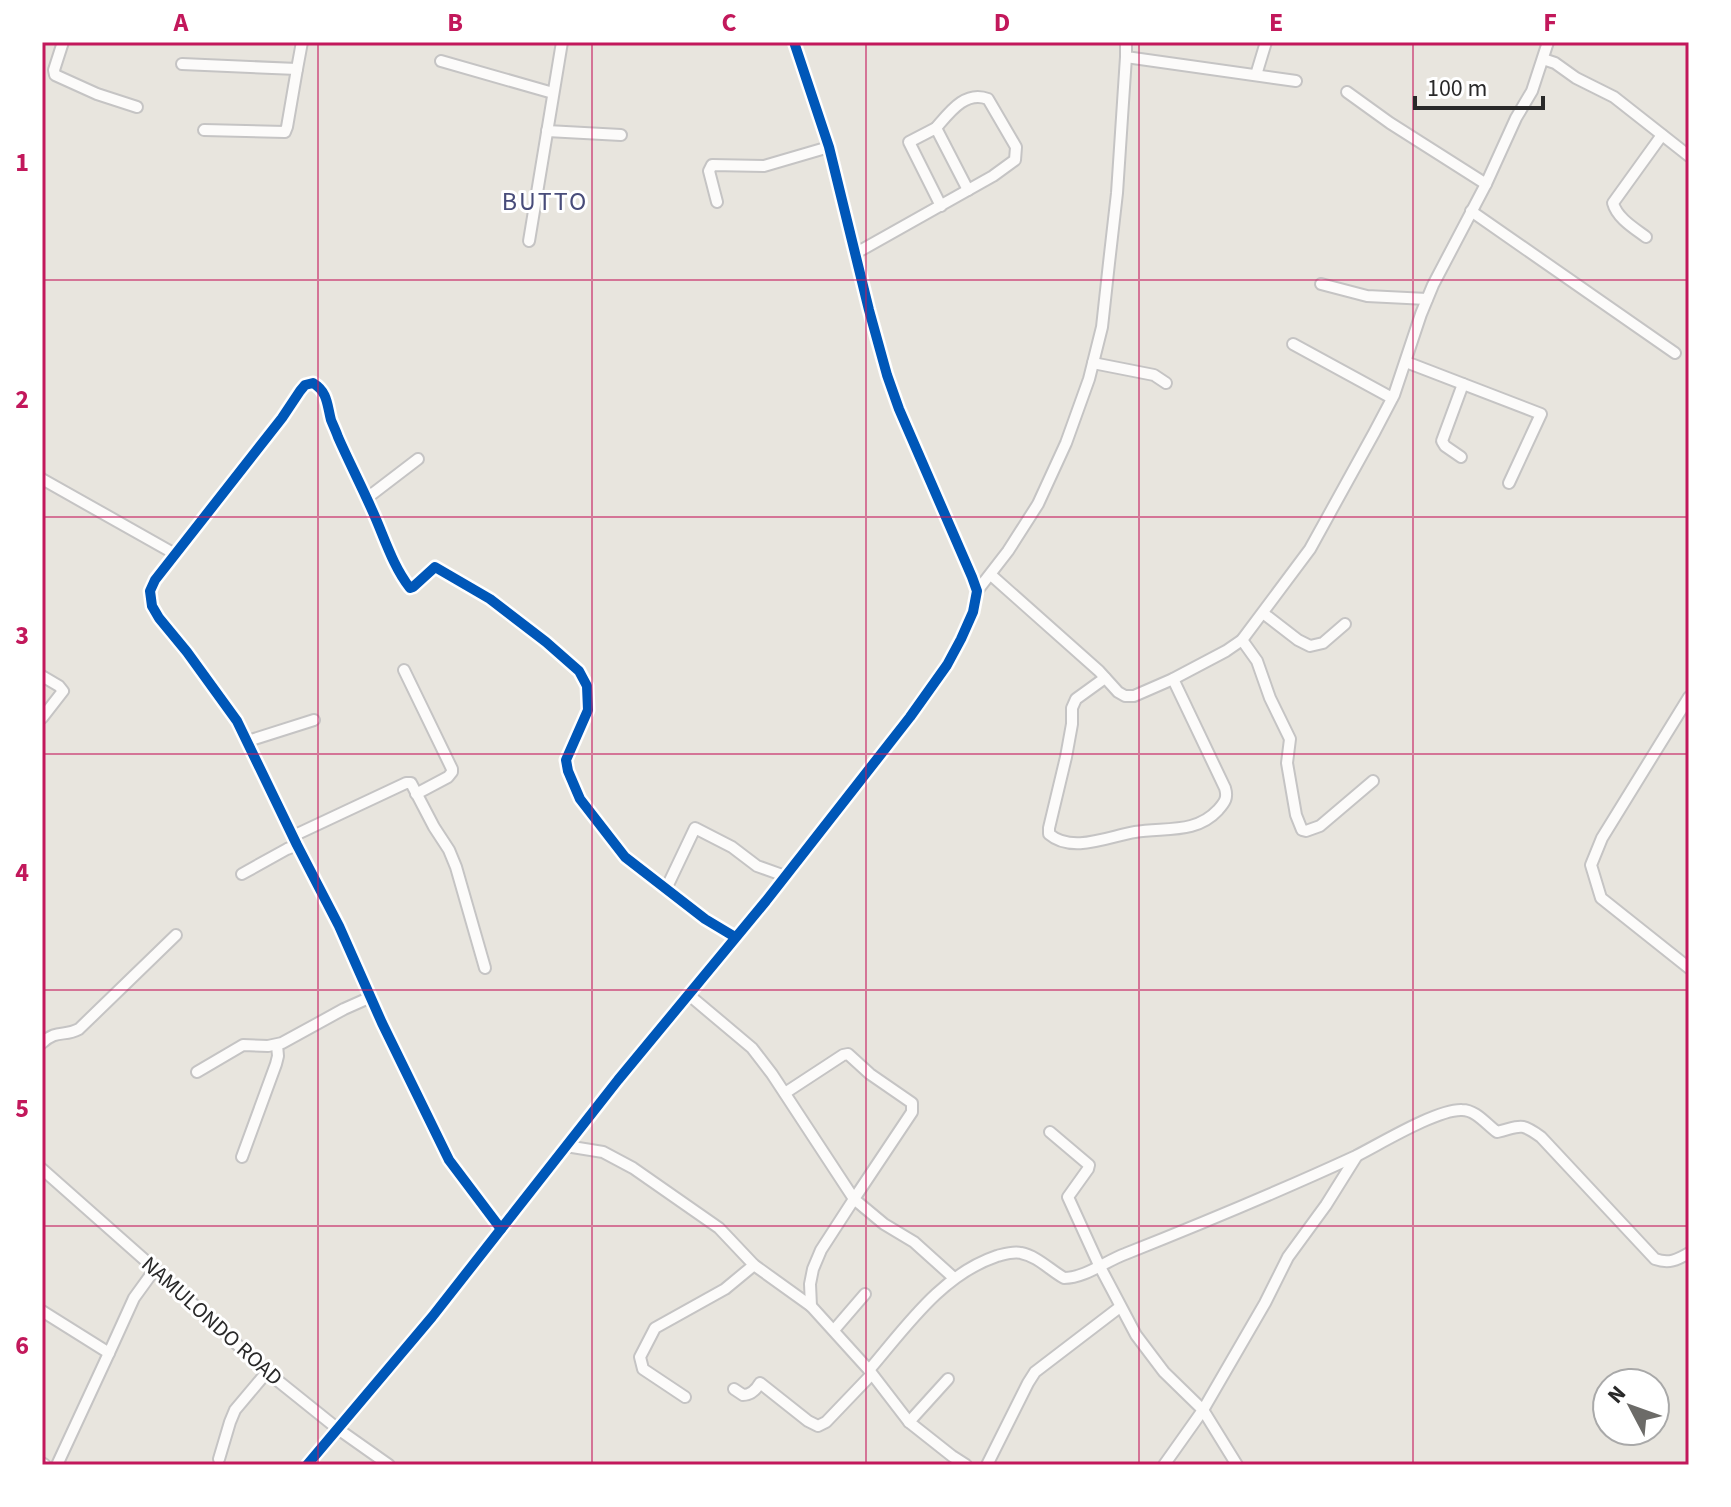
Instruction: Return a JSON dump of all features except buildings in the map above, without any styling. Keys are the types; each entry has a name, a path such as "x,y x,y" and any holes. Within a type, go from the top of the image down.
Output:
{"street":[{"path":"63,42 55,75 97,94 137,107"},
{"path":"204,130 285,132 302,42"},
{"path":"529,241 562,42"},
{"path":"794,42 829,147 887,375 977,591"},
{"path":"307,1465 432,1317 618,1080 785,876 947,665 973,612 977,591 1038,504 1066,443 1089,379 1102,327 1114,221 1126,42"},
{"path":"1256,75 1266,42"},
{"path":"991,575 1125,696 1134,696 1173,679 1242,640 1310,549 1392,398 1427,299 1532,91 1548,42"},
{"path":"1126,57 1296,81"},
{"path":"1543,59 1614,97 1689,156"},
{"path":"441,61 553,93"},
{"path":"182,64 297,69"},
{"path":"1347,92 1486,184"},
{"path":"856,253 941,206 993,176 1015,160 1016,147 988,99 981,96 954,108 936,128 909,142 941,206"},
{"path":"936,128 968,190"},
{"path":"547,131 621,135"},
{"path":"1646,237 1615,210 1613,203 1662,135"},
{"path":"717,202 709,171 712,165 764,166 829,147"},
{"path":"1471,211 1675,353"},
{"path":"1321,284 1367,296 1427,299"},
{"path":"1293,344 1392,398"},
{"path":"1406,362 1541,414 1509,483"},
{"path":"1093,363 1154,375 1166,383"},
{"path":"501,1229 449,1160 248,741 231,711 152,606 151,586 309,383 317,385 325,395 331,418 397,568 410,588 435,567 500,607 579,671 587,686 588,710 566,760 580,799 612,843 639,870 705,919 735,937"},
{"path":"1461,457 1442,441 1463,384"},
{"path":"367,498 418,459"},
{"path":"42,479 175,554"},
{"path":"1263,613 1310,646 1323,643 1345,624"},
{"path":"1242,640 1257,661 1270,698 1290,739 1287,763 1296,815 1302,830 1320,826 1373,781"},
{"path":"404,670 452,769 448,777 416,794"},
{"path":"42,676 63,691 42,718"},
{"path":"1105,678 1076,699 1072,708 1066,757 1049,828 1049,834 1054,838 1089,843 1134,832 1201,824 1226,800 1225,788 1173,679"},
{"path":"1689,697 1602,838 1591,865 1601,898 1689,968"},
{"path":"248,741 314,720"},
{"path":"242,874 287,849 295,841 406,783 412,784 456,867 485,968"},
{"path":"666,889 695,828 719,839 757,866 785,876"},
{"path":"42,1043 54,1034 72,1033 79,1029 176,935"},
{"path":"689,995 752,1048 854,1199 884,1224 914,1242 954,1278"},
{"path":"197,1072 243,1045 277,1045 371,997"},
{"path":"242,1157 276,1064 277,1045"},
{"path":"785,1093 846,1054 913,1106 821,1250 810,1284 811,1306"},
{"path":"734,1389 749,1395 760,1383 818,1426 826,1422 921,1310 954,1278 992,1258 1013,1252 1023,1253 1064,1278 1077,1276 1233,1211 1437,1116 1457,1110 1467,1110 1497,1132 1522,1125 1541,1137 1655,1259 1671,1262 1689,1253"},
{"path":"1050,1132 1089,1165 1068,1197 1120,1307 1136,1335 1164,1372 1203,1410 1237,1465"},
{"path":"566,1146 603,1152 633,1168 719,1228 754,1265 811,1306 870,1372 909,1422 960,1464"},
{"path":"1164,1465 1203,1410 1288,1257 1357,1155"},
{"name":"NAMULONDO ROAD","path":"42,1169 267,1372 389,1465"},
{"path":"685,1397 643,1369 640,1357 644,1348 655,1328 725,1289 754,1265"},
{"path":"57,1465 134,1298 155,1269"},
{"path":"834,1330 865,1294"},
{"path":"987,1465 1035,1372 1120,1307"},
{"path":"42,1311 109,1353"},
{"path":"219,1459 235,1410 267,1372"},
{"path":"909,1422 948,1379"}],"cycle path":[{"path":"307,1465 432,1317 910,717 947,665 973,612 977,591 972,577 887,375 829,147 794,42"},
{"path":"501,1229 449,1160 339,926 237,721 152,606 150,591 155,580 305,385 313,383 324,395 338,437 393,560 410,588 435,567 490,599 579,671 587,686 588,710 566,760 580,799 625,857 705,919 735,937"}],"district":[{"name":"BUTTO","path":"545,201"}]}
